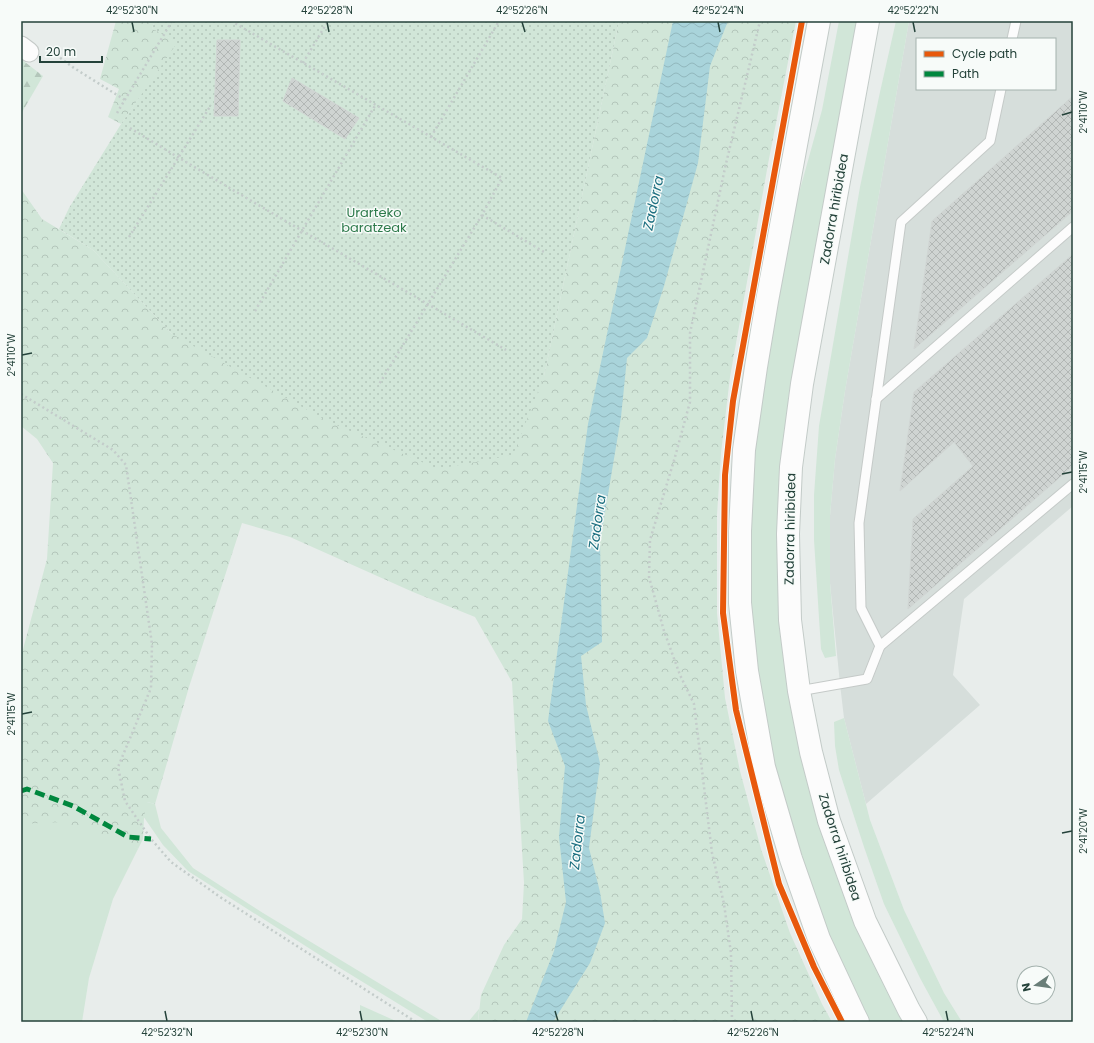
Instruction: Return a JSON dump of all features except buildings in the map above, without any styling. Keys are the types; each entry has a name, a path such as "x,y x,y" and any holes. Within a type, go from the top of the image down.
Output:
{"main road":[{"path":"819,21 766,309 745,442 740,531 740,603 747,671 764,767 790,859 819,939 858,1022"},
{"name":"Zadorra hiribidea","path":"868,21 802,384 791,467 788,534 790,620 800,691 811,752 829,821 865,922 916,1022"}],"lane":[{"path":"1012,38 1016,21"},
{"path":"880,646 861,608 859,523 901,222 990,141 1001,90"},
{"path":"876,399 1073,227"},
{"path":"800,691 867,679 880,646 1073,484"}],"path":[{"path":"118,113 172,21"},
{"path":"231,21 502,178 482,215 378,386"},
{"path":"303,63 328,21"},
{"path":"431,137 499,21"},
{"path":"732,1022 731,953 724,904 712,853 694,704 680,675 664,631 649,576 650,540 690,402 690,333 725,168 760,21"},
{"path":"31,48 74,68 125,100"},
{"path":"255,311 376,104"},
{"path":"129,237 211,105"},
{"path":"130,128 178,158 506,350"},
{"path":"482,215 544,252"},
{"path":"21,394 113,450 126,465 152,644 151,688 118,767 125,801 150,838 171,862 220,896 416,1022"}],"shaded area":[{"path":"909,21 1073,21 1073,506 964,599 953,675 980,705 866,804 844,718 830,583 830,516 835,459 845,391"}],"green space":[{"path":"116,21 155,21 152,28 178,43 121,124 108,117 119,89 100,79"},
{"name":"Urarteko baratzeak","path":"155,21 619,21 544,376 513,455 438,469 327,421 172,334 93,250 59,229 69,208 121,124 177,43 152,28"},
{"path":"619,21 796,21 768,164 730,377 721,453 717,515 717,613 725,698 740,771 761,849 790,933 822,1004 832,1022 478,1022 481,995 504,945 522,919 524,883 512,682 475,617 413,592 290,537 242,523 189,687 155,804 147,802 144,818 143,839 138,849 109,836 62,822 21,824 21,657 47,559 53,463 37,439 21,426 21,189 42,219 93,250 172,334 544,376"},
{"path":"839,21 858,21 789,393 782,475 808,779 856,925 903,1022 869,1022 839,962 802,867 781,791 765,724 753,635 749,567 750,487 760,390 794,211 822,110"},
{"path":"896,21 909,21 845,391 835,459 830,516 830,583 836,656 825,658 821,649 814,540 814,495 819,426 860,187"},
{"path":"21,59 43,76 21,114"},
{"path":"844,718 870,820 904,910 944,993 962,1022 944,1022 920,978 884,904 839,770 835,746 834,722"},
{"path":"132,800 155,804 161,828 193,868 263,913 443,1022 428,1022 188,871 163,845"},
{"path":"21,801 103,828 138,849 113,899 89,978 82,1022 21,1022"},
{"path":"360,1005 398,1022 360,1022"},
{"path":"479,1009 478,1022 468,1022"}],"water":[{"name":"Zadorra","path":"673,21 728,21 710,66 698,163 664,286 647,338 627,358 621,417 600,542 602,642 581,656 586,705 600,763 589,848 600,892 605,923 590,963 553,1022 526,1022 554,951 566,902 559,837 565,766 548,721 588,424"}],"marked path":[{"path":"21,791 27,789 73,806 128,837 151,839"}],"cycle path":[{"path":"802,21 733,401 725,475 723,613 736,710 779,884 814,967 842,1022"}]}
